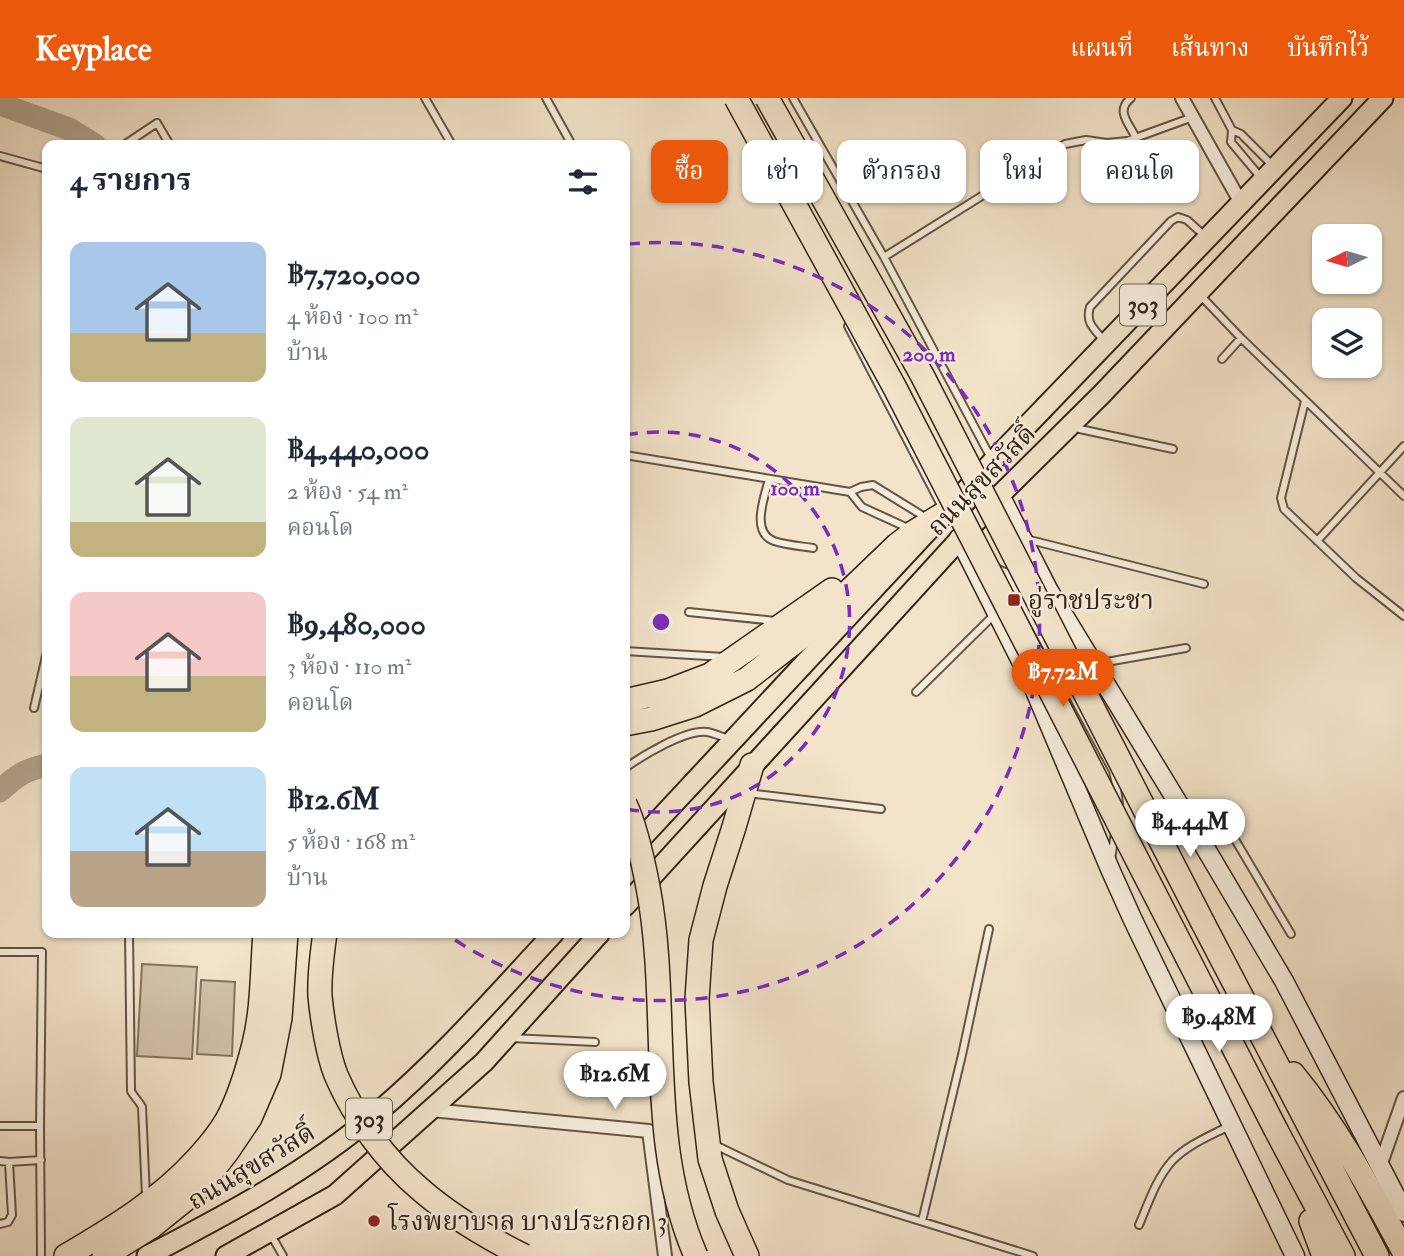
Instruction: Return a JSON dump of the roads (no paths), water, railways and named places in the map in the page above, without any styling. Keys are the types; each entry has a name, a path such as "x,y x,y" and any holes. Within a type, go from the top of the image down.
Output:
{"highway":[{"path":"736,98 895,388 1343,1256"},
{"path":"767,98 922,375 1377,1256"},
{"path":"630,700 668,691 710,675 922,528"},
{"path":"630,723 695,705 747,679 800,638 922,528"},
{"path":"747,1256 727,1211 710,1159 701,1082 697,999 701,940 752,765"},
{"path":"630,820 642,859 655,935 661,1080 669,1151 680,1213 696,1256"},
{"path":"66,1256 146,1205 183,1174 228,1119 245,1076 254,1043 261,1002 265,938"},
{"path":"104,1256 151,1227 197,1190 250,1118 269,1074 280,1018 286,938"},
{"path":"325,938 320,997 327,1040 335,1073 355,1112 396,1165 421,1189 462,1220 524,1256"},
{"path":"1260,1033 1340,1138 1404,1252"},
{"path":"1276,1130 1324,1256"}],"main road":[{"name":"ถนนสุขสวัสดิ์","path":"630,851 922,528 993,461 1342,98"},
{"name":"ถนนสุขสวัสดิ์","path":"630,900 959,538 1383,98"},
{"path":"1000,495 1049,591 1284,981 1404,1212"},
{"path":"922,528 959,538 997,612 1030,679 1110,869 1295,1256"},
{"name":"ถนนสุขสวัสดิ์","path":"146,1256 237,1209 289,1178 379,1112 475,1019 548,938"},
{"name":"303","path":"226,1256 246,1251 269,1232 335,1195 484,1062 595,938"}],"street":[{"path":"1182,98 1241,203"},
{"path":"1380,1166 1404,1098"},
{"path":"430,1110 649,1131 665,1256"}],"lane":[{"path":"425,98 449,140"},
{"path":"546,98 569,140"},
{"path":"729,98 751,140"},
{"path":"793,98 884,257 993,461"},
{"path":"1131,98 1125,102 1123,108 1136,138"},
{"path":"1214,98 1232,130 1231,142 1269,174"},
{"path":"884,257 1065,144 1086,140 1107,143 1127,141 1193,117"},
{"path":"132,140 157,123 167,140"},
{"path":"1232,130 1241,134 1269,174"},
{"path":"0,156 42,168"},
{"path":"1107,343 1089,322 1090,307 1162,230 1178,217 1187,220 1208,239"},
{"path":"1198,293 1404,496"},
{"path":"842,314 922,528"},
{"path":"1222,359 1241,338"},
{"path":"1305,401 1281,498 1284,509 1356,578 1404,616"},
{"path":"1069,426 1173,449"},
{"path":"1317,541 1404,446"},
{"path":"630,454 850,492 873,485 922,528"},
{"path":"769,479 761,515 765,536 813,548"},
{"path":"850,492 862,507 922,528"},
{"path":"1022,538 1204,584"},
{"path":"974,568 993,566 1007,573 1112,771 1119,804 1110,869"},
{"path":"690,612 787,623"},
{"path":"916,692 997,612"},
{"path":"1094,664 1186,648"},
{"path":"630,651 736,657"},
{"path":"34,708 42,674"},
{"path":"630,765 650,751 696,733 706,732 732,740"},
{"path":"744,792 881,809"},
{"path":"1200,839 1214,828 1223,827 1230,831 1291,934"},
{"path":"922,1221 989,929"},
{"path":"129,938 131,1091 142,1107 146,1205"},
{"path":"0,952 42,952 41,1256"},
{"path":"505,1038 595,1042"},
{"path":"1139,1226 1159,1181 1173,1161 1193,1144 1231,1125"},
{"path":"0,1126 40,1126"},
{"path":"708,1141 788,1180 1033,1256"},
{"path":"0,1161 41,1160"},
{"path":"0,1224 8,1222 12,1215 9,1162"},
{"path":"269,1232 284,1256"}],"waterway":[{"path":"0,104 69,129 87,140"},
{"path":"0,791 22,774 42,766"}],"place":[{"name":"อู่ราชประชา","path":"1014,600"},
{"name":"โรงพยาบาล บางประกอก 3","path":"374,1221"}]}
